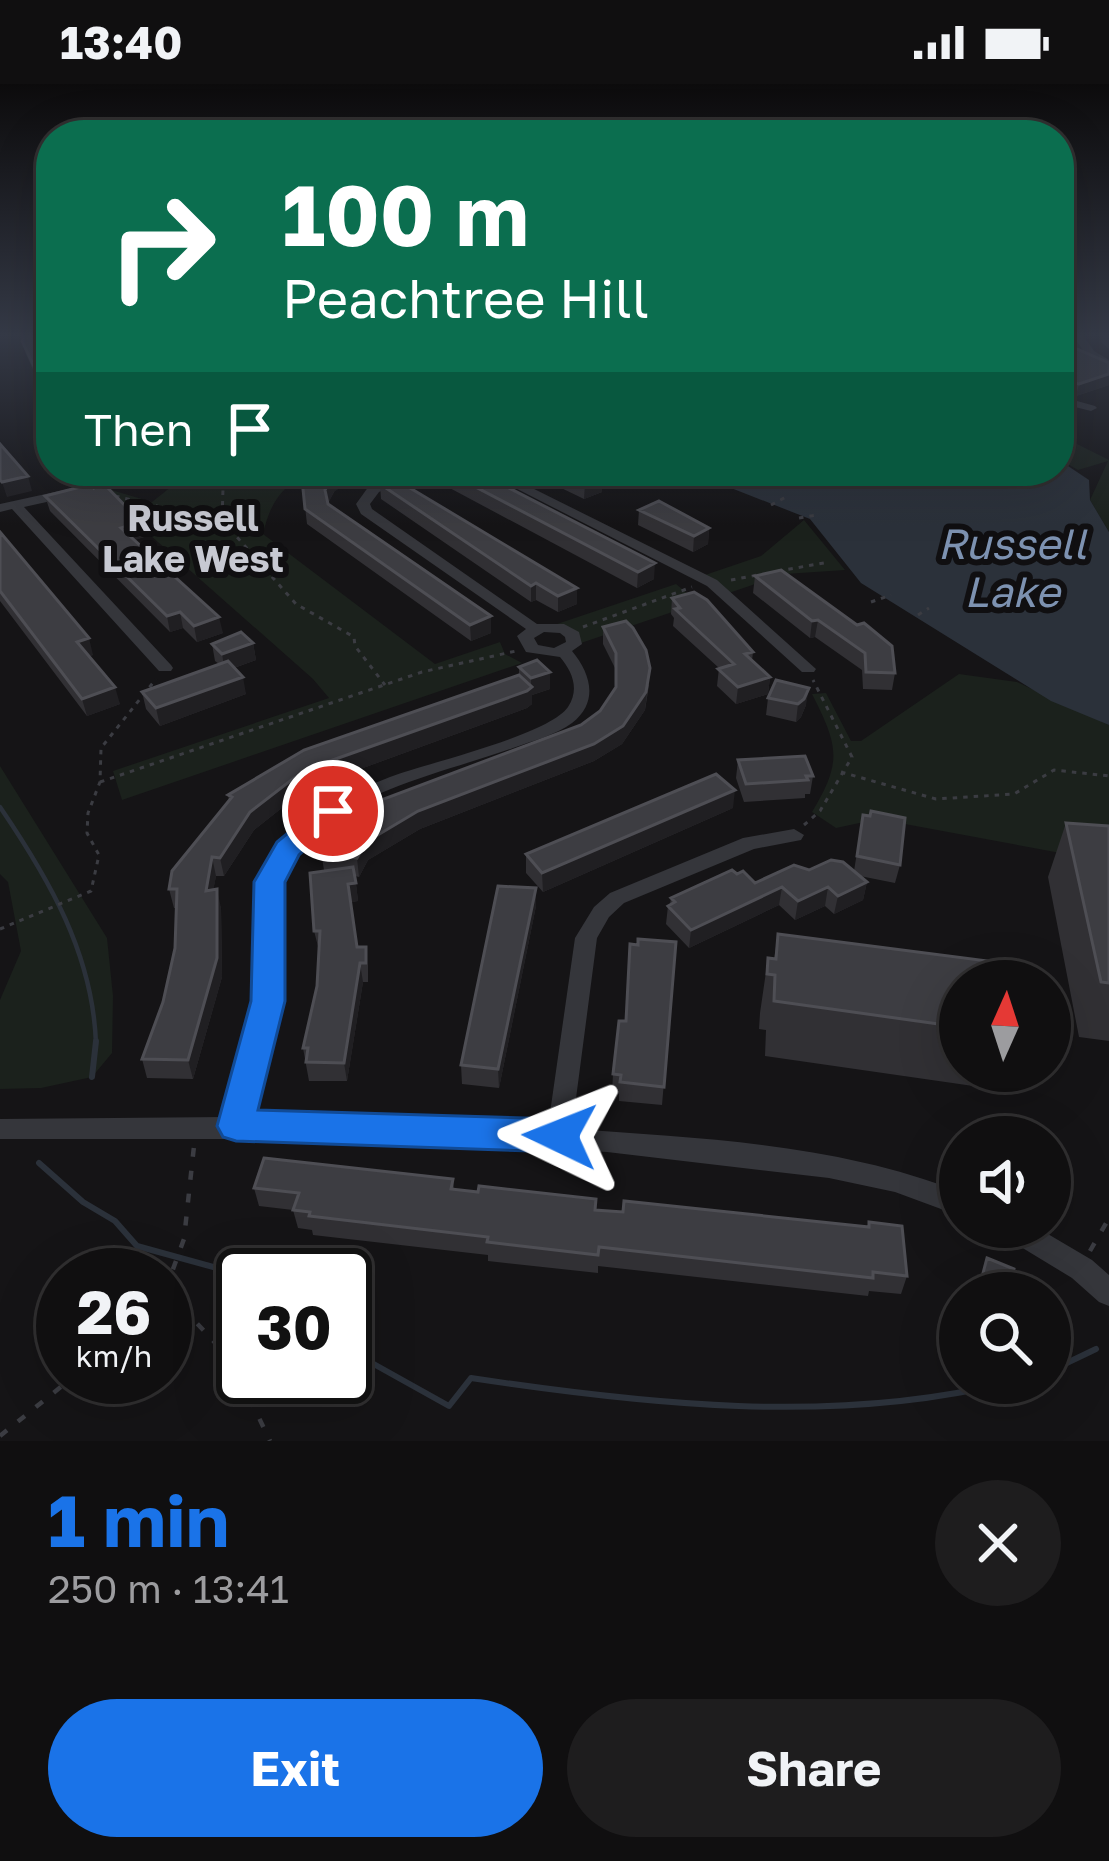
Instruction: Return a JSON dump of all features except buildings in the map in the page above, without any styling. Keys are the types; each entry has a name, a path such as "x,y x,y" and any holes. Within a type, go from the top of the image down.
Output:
{"street":[{"path":"1074,403 1091,408"},
{"path":"9,508 94,486"},
{"path":"384,486 369,493 363,504 366,511 535,629"},
{"path":"518,486 712,583 808,669"},
{"path":"9,508 165,668"},
{"path":"236,1126 268,1001 270,882 287,849 304,830 358,799 564,721 576,710 585,688 583,674 567,642 549,626 525,636 530,648 548,653 567,642"},
{"path":"560,1136 586,938 601,912 617,898 731,851 794,835"},
{"path":"0,1129 236,1126 560,1136 815,1163 875,1174 939,1197"},
{"path":"1047,1248 1109,1293"}],"path":[{"path":"226,486 221,520 230,524 263,573 318,625 354,637 355,646 386,686"},
{"path":"91,488 230,524"},
{"path":"771,505 786,497"},
{"path":"799,518 817,515"},
{"path":"567,642 683,589 824,563"},
{"path":"871,602 891,595"},
{"path":"918,615 929,608"},
{"path":"100,782 453,662 530,648"},
{"path":"0,929 91,891 99,855 87,833 100,782 101,748 165,668"},
{"path":"794,835 820,811 852,758 808,669"},
{"path":"844,772 922,798 976,799 1015,794 1054,770 1109,776"},
{"path":"187,1248 188,1175 196,1126"},
{"path":"1078,1267 1109,1217"},
{"path":"192,1319 232,1361 270,1441"},
{"path":"0,1436 40,1404"}],"shaded area":[{"path":"1074,442 1109,460 1109,532 1090,500 1108,461 1074,468"},
{"path":"172,486 289,486 269,513 263,534 435,664 500,642 505,654 522,663 122,800 113,771 329,698 124,512 108,489 152,502"},
{"path":"804,520 845,570 785,574 726,594 702,576 761,556"},
{"path":"676,584 699,603 581,643 557,624"},
{"path":"959,674 1017,682 1109,725 1109,862 878,819 836,828 812,812 828,780 833,754 828,728 812,694 826,693 851,741 861,741"},
{"path":"0,766 107,938 112,1053 92,1077 41,1088 0,1089 0,1000 21,951 8,882 0,874"}],"water":[{"name":"Russell Lake","path":"1074,470 1089,480 1090,500 1109,532 1109,725 1051,701 861,583 810,519 726,486 1074,486"}],"waterway":[{"path":"0,807 51,890 77,948 87,979 96,1042"},
{"path":"92,1077 96,1042"},
{"path":"39,1163 83,1202 115,1221 137,1246 216,1268"},
{"path":"1071,1361 1096,1349"},
{"path":"372,1363 449,1406 471,1378 603,1396 738,1406 873,1404 939,1396"}],"district":[{"name":"Russell Lake West","path":"193,538"}],"route":[{"path":"333,811 304,830 287,849 270,882 268,1001 236,1126 560,1136"}]}
